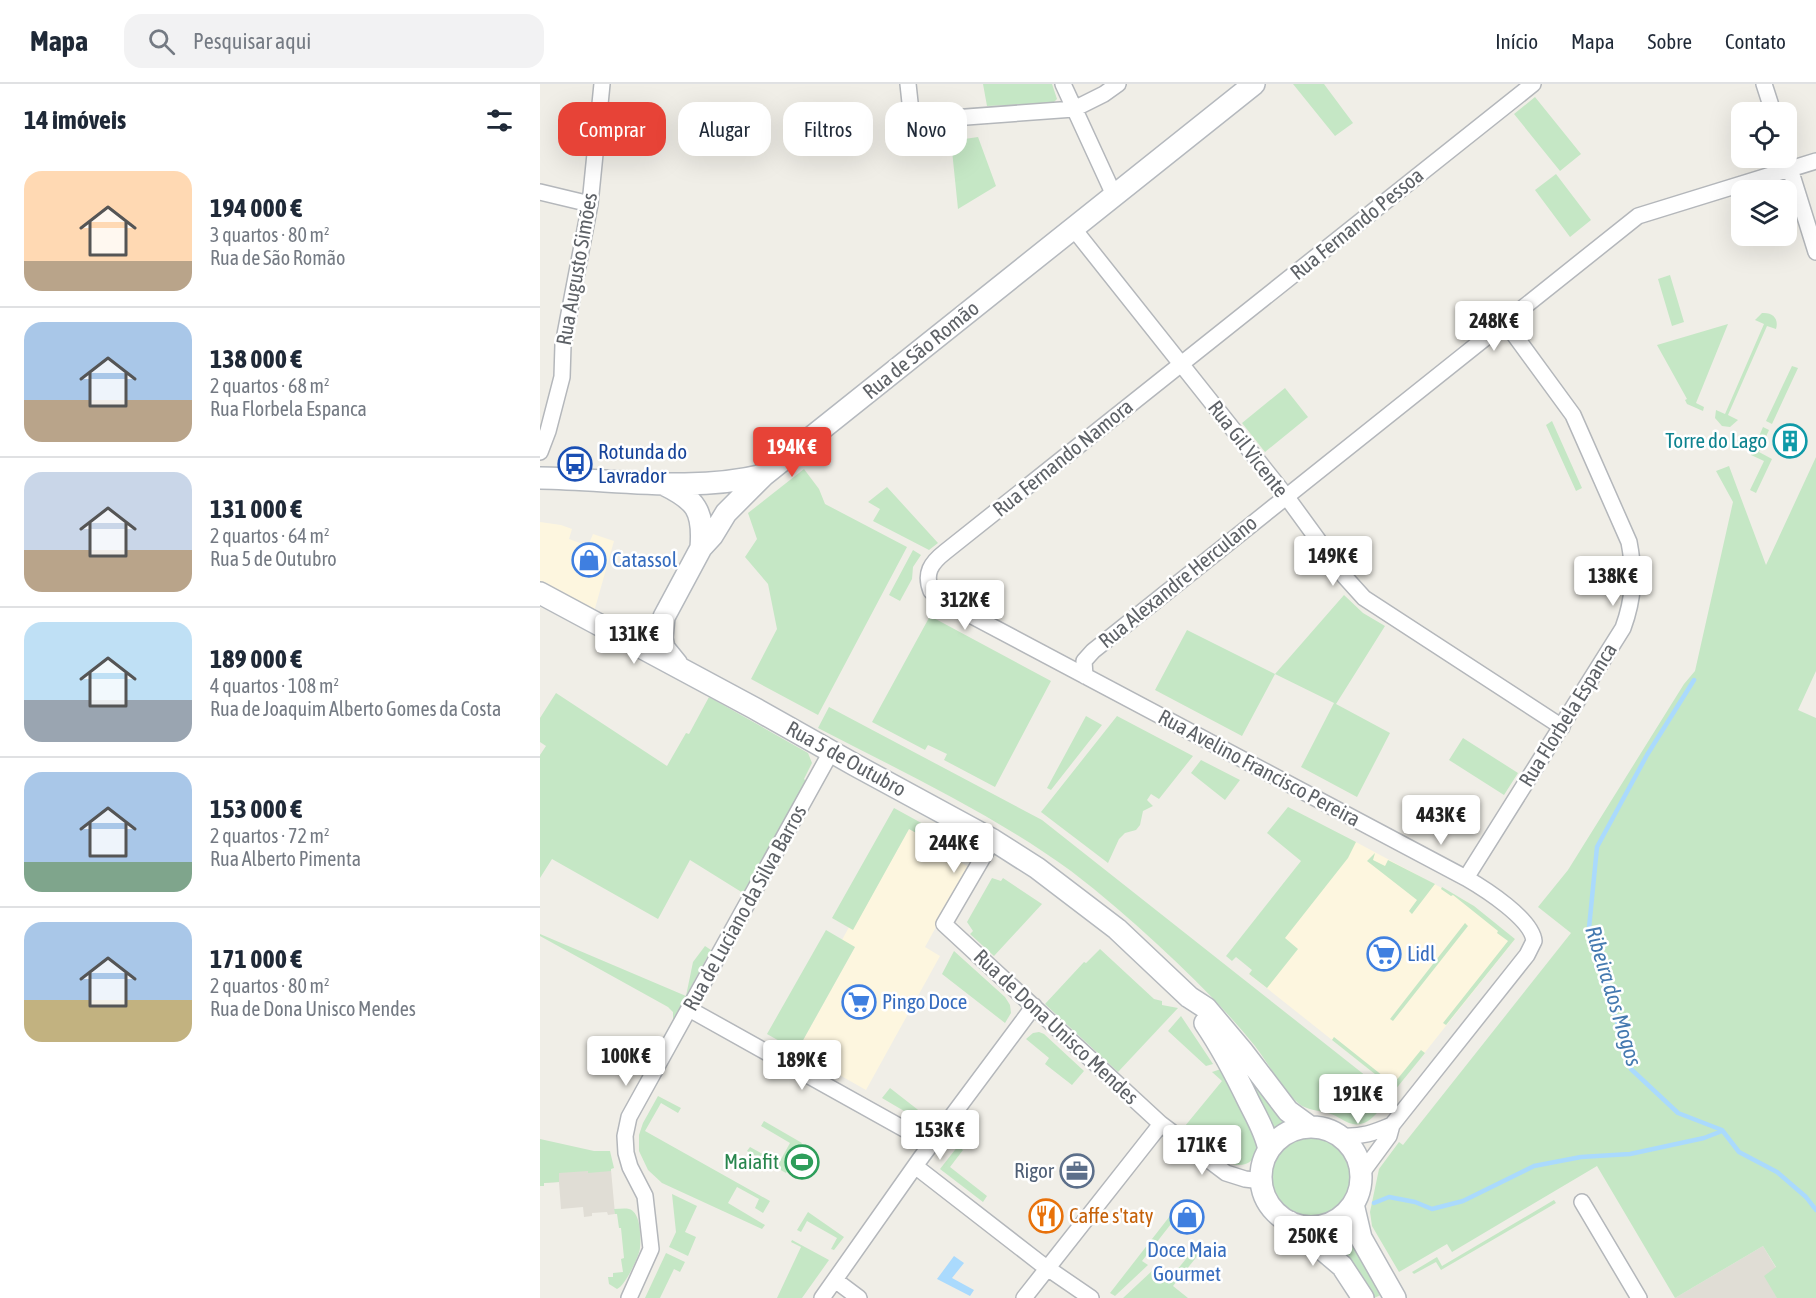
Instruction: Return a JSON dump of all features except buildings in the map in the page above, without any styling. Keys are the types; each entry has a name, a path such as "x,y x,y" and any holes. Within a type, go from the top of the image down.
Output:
{"main road":[{"name":"Rua de São Romão","path":"540,478 662,483 724,482 764,475 1254,84"},
{"path":"608,629 627,634 639,634 664,617 701,548 712,536 726,513 764,475"},
{"path":"662,483 689,498 695,505 702,522 701,548"},
{"name":"Rua 5 de Outubro","path":"540,593 678,665 993,840 1037,868 1091,908 1142,951 1189,997 1206,1008 1288,1111 1310,1127 1326,1129 1341,1136"},
{"path":"664,617 662,638 664,648 678,665"},
{"name":"Rua 5 de Outubro","path":"1189,997 1229,1062 1265,1133 1269,1150"},
{"path":"1310,1127 1287,1133 1269,1150 1263,1165 1263,1191 1271,1206 1342,1266 1363,1298"},
{"path":"1285,1218 1299,1225 1322,1226 1339,1218 1353,1204 1360,1190 1361,1174 1356,1153 1341,1136"},
{"path":"1353,1204 1361,1238 1395,1298"}],"street":[{"name":"Rua Augusto Simões","path":"540,452 562,377 563,345 590,204 602,84"},
{"path":"908,84 912,121 1074,109 1118,84"},
{"path":"1063,84 1114,195"},
{"name":"Rua Fernando Pessoa","path":"1180,364 1533,84"},
{"path":"1764,84 1770,102"},
{"name":"Rua Alexandre Herculano","path":"1797,162 1816,161"},
{"name":"Rua Alexandre Herculano","path":"1085,676 1084,661 1093,651 1638,216 1771,168"},
{"path":"1790,168 1816,252"},
{"path":"540,192 590,204"},
{"name":"Rua Gil Vicente","path":"1073,228 1286,496 1345,577 1364,598 1562,727"},
{"name":"Rua Florbela Espanca","path":"1466,878 1623,628 1630,610 1633,591 1632,559 1623,526 1573,415 1505,322"},
{"name":"Rua Fernando Namora","path":"945,552 1180,364"},
{"name":"Rua Avelino Francisco Pereira","path":"945,552 932,564 928,572 929,585 935,595 1466,878 1521,918 1530,929 1534,941 1527,954 1392,1125 1389,1136 1361,1174"},
{"name":"Rua de Luciano da Silva Barros","path":"629,1298 651,1250 645,1196 631,1170 626,1153 627,1123 831,752"},
{"name":"Rua de Dona Unisco Mendes","path":"993,840 944,924 1161,1124 1226,1173 1262,1181"},
{"path":"822,1298 931,1144 1034,1006"},
{"path":"689,1009 931,1144"},
{"path":"1024,1298 1161,1124"},
{"path":"1341,1136 1362,1136 1392,1125"},
{"path":"915,1167 1040,1263 1091,1298"},
{"path":"1582,1202 1639,1298"},
{"path":"835,1280 859,1298"}],"shaded area":[{"path":"540,522 572,529 569,539 588,546 593,534 614,541 592,619 540,591"},
{"path":"925,825 967,848 960,862 969,867 925,947 940,956 866,1090 797,1051 855,947 842,940 849,927 853,929 909,829 920,835"},
{"name":"Lidl","path":"1354,841 1466,901 1515,939 1395,1090 1249,974"},
{"path":"540,1145 610,1159 615,1214 592,1213 592,1216 584,1217 583,1207 561,1209 559,1182 544,1183 544,1186 540,1186"},
{"path":"1763,1246 1794,1298 1675,1298"}],"green space":[{"path":"983,84 1052,84 1057,99 1053,103 987,106"},
{"path":"1293,84 1324,84 1353,123 1335,136"},
{"path":"1535,97 1581,154 1560,171 1514,114"},
{"path":"978,137 996,186 958,209 953,156 967,156 967,139"},
{"path":"1556,174 1591,220 1570,237 1535,190"},
{"path":"1670,275 1684,322 1672,326 1658,279"},
{"path":"1762,313 1774,317 1777,322 1776,329 1767,326 1728,415 1738,420 1730,427 1722,426 1715,418 1716,410 1725,414 1764,324 1755,320"},
{"path":"1728,324 1696,403 1704,407 1703,411 1687,404 1685,400 1687,399 1657,345"},
{"path":"1792,366 1798,368 1772,424 1766,421"},
{"path":"1285,388 1308,417 1265,452 1242,423"},
{"path":"1552,421 1582,488 1576,491 1546,425"},
{"path":"1763,427 1769,430 1759,452 1772,459 1756,493 1750,490 1764,461 1751,455"},
{"path":"1816,457 1816,671 1798,710 1816,718 1816,1298 1777,1298 1764,1276 1776,1267 1763,1246 1675,1298 1597,1166 1452,1252 1447,1244 1399,1272 1372,1226 1370,1212 1379,1169 1399,1142 1403,1145 1571,933 1538,907 1568,870 1684,684 1695,671 1733,502 1716,471 1729,466 1766,565"},
{"path":"804,469 819,489 825,504 907,547 818,715 751,679 777,629 768,584 745,557 757,539 748,513"},
{"path":"887,487 938,543 929,550 873,521 880,509 868,502"},
{"path":"913,550 921,555 913,567 912,579 900,601 889,595"},
{"path":"1344,595 1363,613 1385,626 1336,704 1390,733 1357,797 1301,767 1334,703 1275,674"},
{"path":"930,616 1051,681 995,787 944,760 947,754 928,745 925,750 872,722"},
{"path":"1187,630 1275,674 1242,736 1155,690"},
{"path":"556,693 667,766 686,733 689,734 709,697 808,753 812,763 804,779 806,781 743,893 690,860 658,919 552,859 540,878 540,755 546,746 540,742 540,718"},
{"path":"829,707 1042,820 1390,1095 1373,1117 1362,1124 1349,1123 1331,1114 1302,1106 1290,1095 1255,1046 1220,1006 1170,956 1115,907 1071,871 1011,831 948,795 818,728"},
{"path":"1086,716 1102,725 1051,790 1047,788"},
{"path":"1117,716 1193,756 1159,799 1151,794 1147,800 1153,806 1143,811 1140,825 1136,830 1125,833 1119,839 1108,863 1041,812"},
{"path":"1463,738 1518,773 1504,795 1449,760"},
{"path":"1201,760 1240,780 1225,800 1191,773"},
{"path":"1288,807 1356,842 1348,858 1285,938 1298,949 1267,988 1249,974 1252,970 1236,957 1232,961 1226,956 1301,861 1267,833"},
{"path":"894,808 925,825 920,835 909,829 853,930 832,918"},
{"path":"1375,853 1373,860 1385,866 1388,860 1435,884 1412,914 1409,911 1417,900 1367,861"},
{"path":"992,878 1001,881 1003,878 1042,904 994,956 970,934 973,931 967,922"},
{"path":"1442,887 1474,906 1515,939 1446,1025 1443,1023 1508,941 1453,895 1441,889"},
{"path":"1465,923 1468,926 1393,1021 1390,1019"},
{"path":"826,930 855,947 797,1051 767,1034"},
{"path":"540,934 686,996 693,962 705,946 711,950 673,1020 673,1012 668,1007"},
{"path":"1100,949 1154,999 1162,1001 1162,1005 1178,1008 1118,1072 1045,1004 1084,962 1086,963"},
{"path":"954,951 1005,997 1010,1005 1011,1013 1005,1023 942,974"},
{"path":"1181,1016 1213,1064 1206,1066 1168,1031"},
{"path":"1039,1032 1084,1071 1072,1085 1045,1064 1049,1058 1026,1039 1033,1033"},
{"path":"1334,1037 1383,1076 1385,1074 1395,1082 1421,1050 1425,1053 1395,1090 1332,1040"},
{"path":"1241,1059 1287,1123 1275,1131 1247,1081"},
{"path":"1224,1068 1259,1149 1250,1162 1242,1165 1227,1162 1193,1137 1195,1133 1185,1126 1222,1081 1212,1072"},
{"path":"890,1088 931,1120 921,1121 882,1098"},
{"path":"658,1096 681,1108 678,1113 661,1103 645,1131 770,1201 763,1213 755,1208 759,1199 737,1187 728,1203 765,1225 762,1229 662,1183 648,1170 639,1151 639,1135"},
{"path":"764,1121 802,1143 786,1173 747,1151 750,1147 779,1163 790,1143 761,1126"},
{"path":"1311,1136 1327,1139 1340,1148 1349,1161 1352,1177 1349,1193 1340,1206 1327,1215 1311,1218 1295,1215 1282,1206 1273,1193 1270,1177 1273,1161 1282,1148 1295,1139"},
{"path":"540,1139 594,1151 610,1151 614,1168 611,1171 559,1173 559,1182 544,1183 544,1186 540,1186"},
{"path":"958,1146 963,1150 950,1167 987,1196 983,1202 940,1169"},
{"path":"672,1194 697,1206 685,1232 696,1237 688,1256 669,1247 676,1232"},
{"path":"1554,1200 1556,1203 1441,1270 1436,1262 1414,1274 1412,1272 1437,1257 1442,1266"},
{"path":"614,1209 633,1211 638,1220 640,1238 640,1248 634,1264 624,1283 617,1289 609,1284 608,1277 613,1277 613,1273 623,1272 621,1228 619,1228"},
{"path":"808,1212 844,1237 834,1250 831,1249 837,1238 807,1221 801,1232 797,1230"},
{"path":"1173,1212 1178,1215 1142,1261 1148,1265 1115,1296 1110,1293"},
{"path":"1346,1225 1383,1294 1374,1298 1363,1280 1321,1236"},
{"path":"792,1240 829,1260 802,1298 777,1298 801,1247 791,1242"},
{"path":"1194,1249 1199,1254 1173,1286 1188,1298 1123,1298 1153,1270 1168,1281"},
{"path":"666,1253 685,1262 680,1272 674,1269 660,1298 645,1298"}],"water":[{"path":"954,1256 964,1263 952,1278 974,1290 970,1296 937,1279"}],"waterway":[{"name":"Ribeira dos Mogos","path":"1694,680 1647,755 1597,847 1589,928 1631,1069 1678,1113 1722,1130 1739,1152 1777,1172 1806,1197 1816,1210"},
{"path":"1374,1203 1389,1197 1415,1202 1432,1209 1463,1201 1534,1166 1581,1157 1630,1154 1704,1138 1722,1131"}],"place":[{"name":"Torre do Lago","path":"1790,441"},
{"name":"Rotunda do Lavrador","path":"575,464"},
{"name":"Catassol","path":"589,560"},
{"name":"Lidl","path":"1384,954"},
{"name":"Pingo Doce","path":"859,1002"},
{"name":"Maiafit","path":"802,1162"},
{"name":"Rigor","path":"1077,1171"},
{"name":"Caffe s'taty","path":"1046,1216"},
{"name":"Doce Maia Gourmet","path":"1187,1217"}]}
